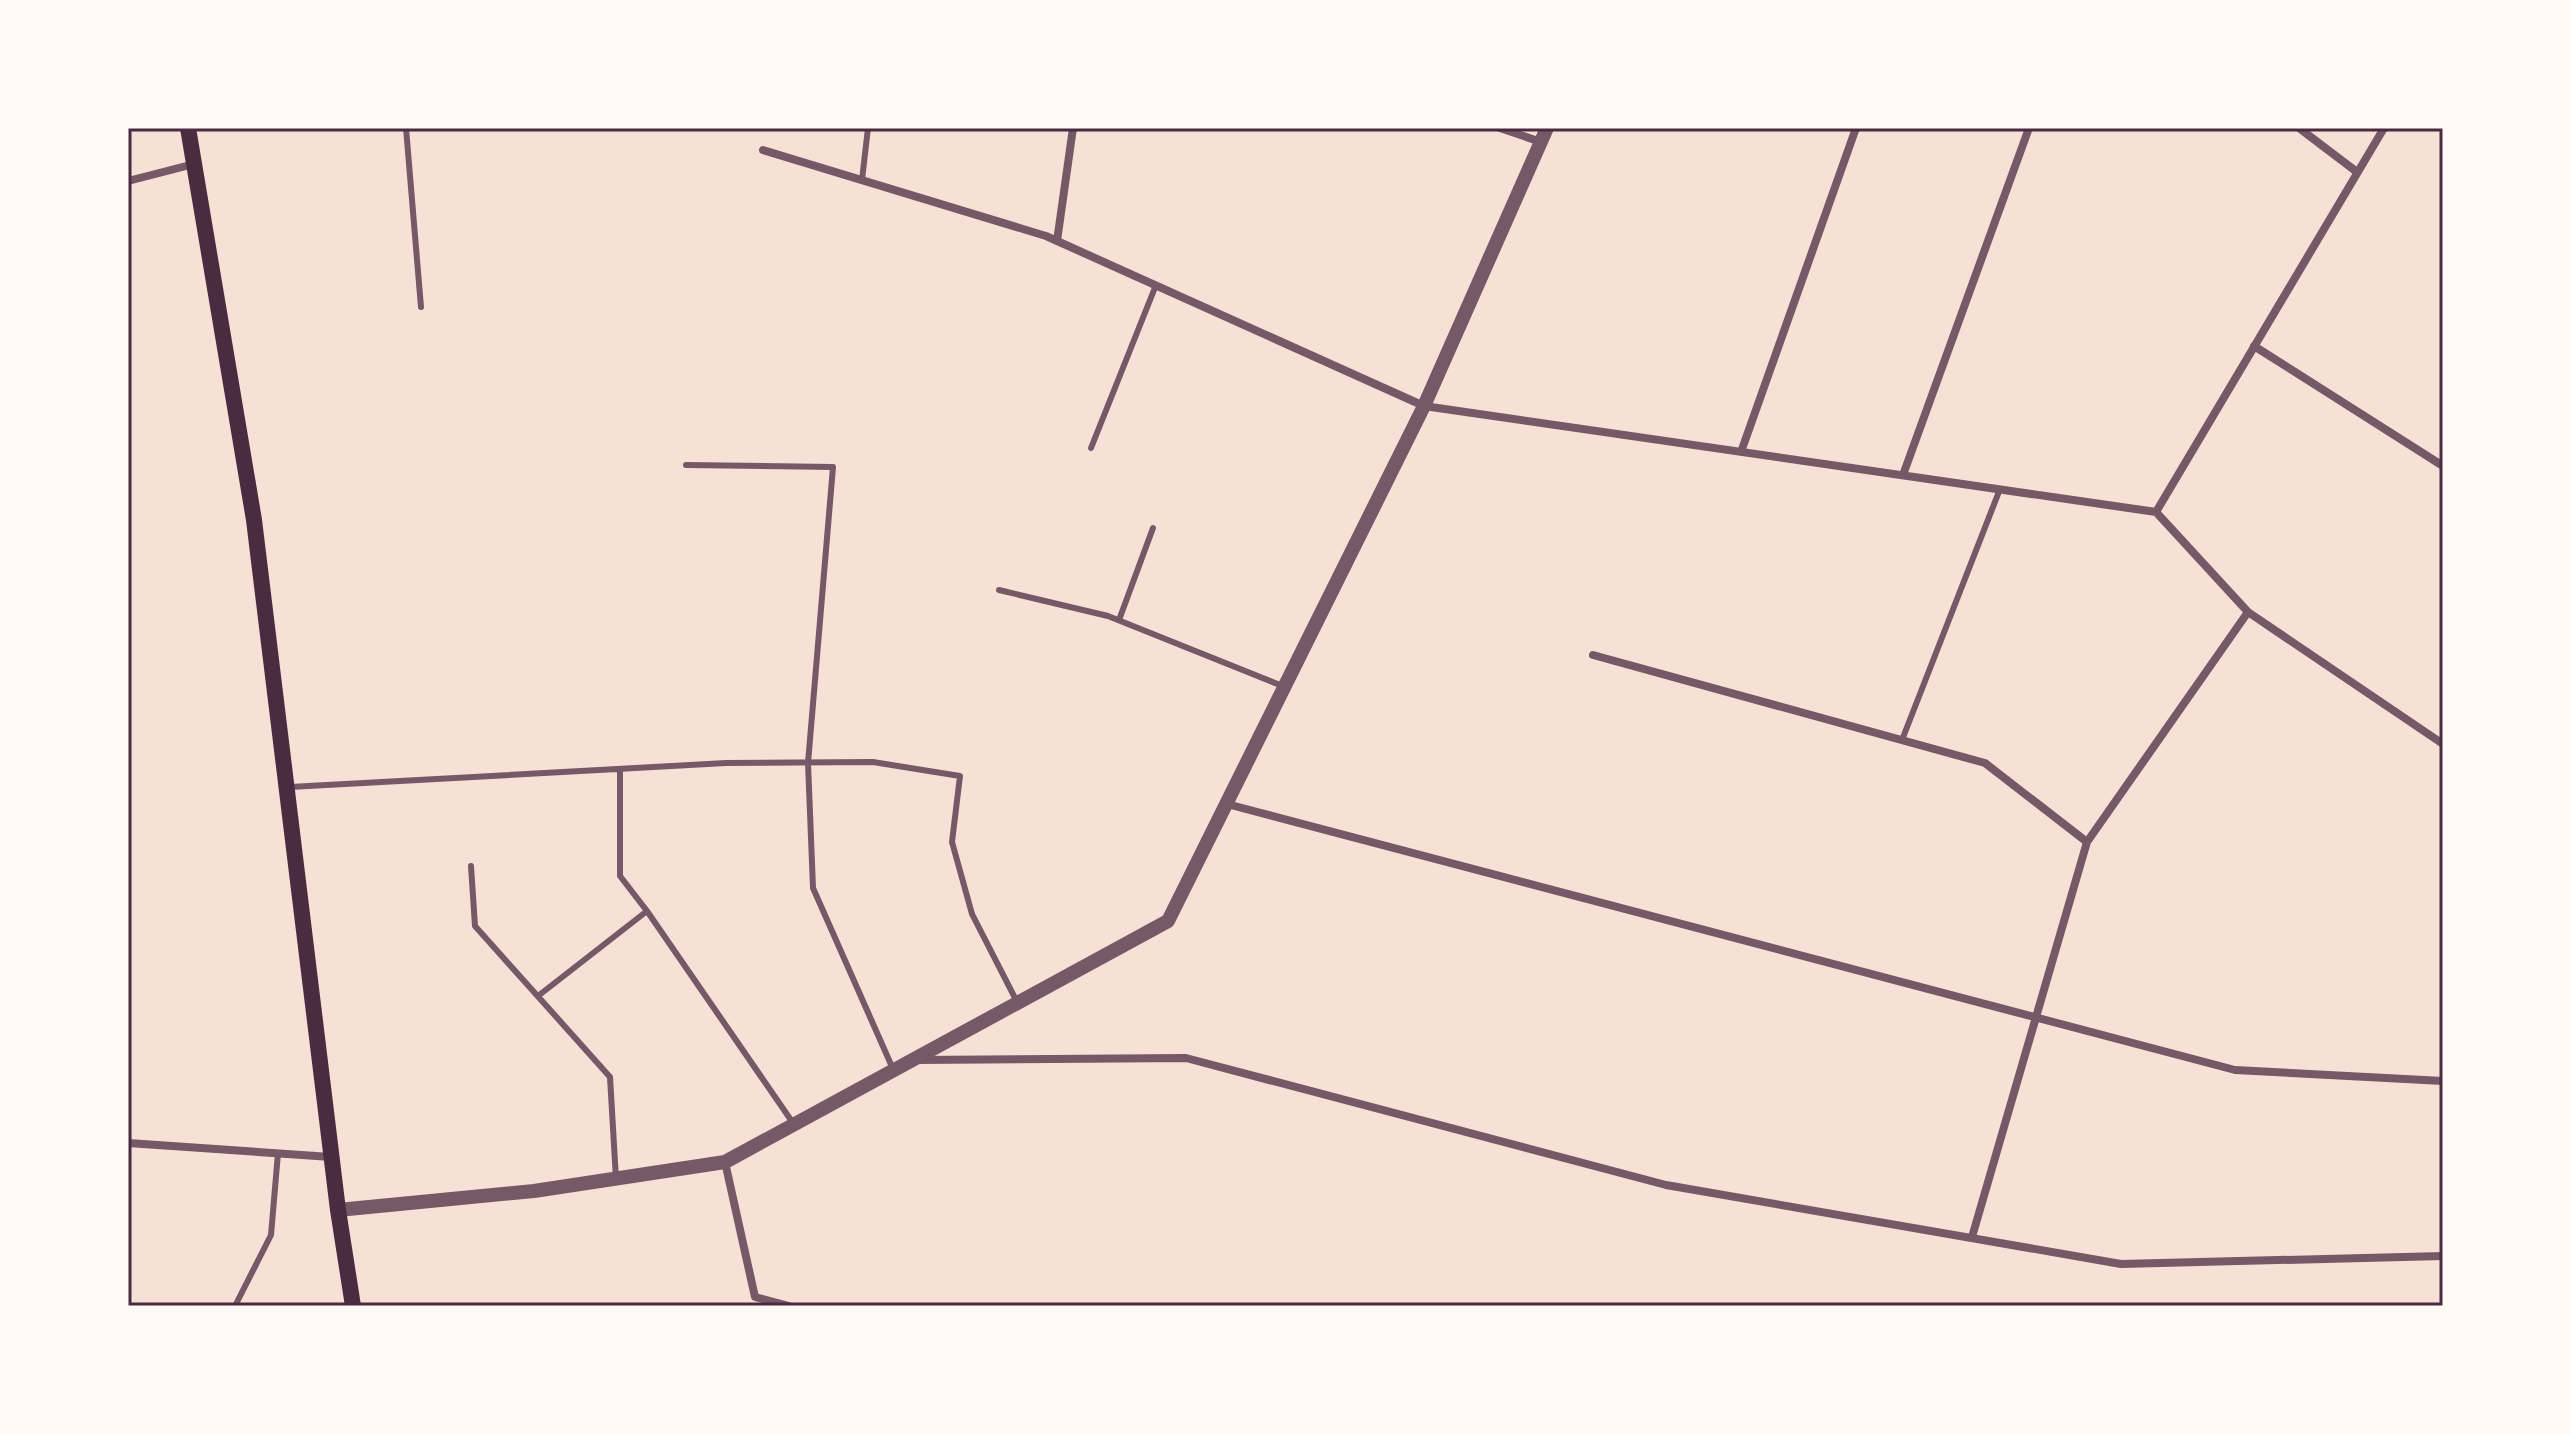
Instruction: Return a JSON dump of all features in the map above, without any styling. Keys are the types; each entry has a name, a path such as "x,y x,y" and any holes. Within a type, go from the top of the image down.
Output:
{"main road":[{"path":"188,128 254,520 338,1210 353,1306"}],"street":[{"path":"1057,241 1073,128"},
{"path":"338,1210 534,1191 725,1162 1168,921 1424,406 1544,135 1500,128"},
{"path":"1741,452 1856,128"},
{"path":"1903,475 2029,128"},
{"path":"2299,128 2357,172"},
{"path":"2156,512 2384,128"},
{"path":"763,150 1057,241 1424,406 2156,512 2248,612 2443,744"},
{"path":"128,181 194,164"},
{"path":"2254,346 2443,466"},
{"path":"1972,1237 2087,842 2248,612"},
{"path":"1593,655 1985,763 2087,842"},
{"path":"1227,804 2235,1070 2443,1081"},
{"path":"908,1060 1186,1058 1666,1185 2121,1264 2443,1256"},
{"path":"128,1143 332,1157"},
{"path":"725,1162 755,1297 789,1306"}],"lane":[{"path":"406,128 421,307"},
{"path":"862,180 868,128"},
{"path":"1091,448 1156,285"},
{"path":"686,465 833,467 808,763 813,888 893,1069"},
{"path":"1902,740 2000,489"},
{"path":"1119,620 1153,528"},
{"path":"999,590 1119,620 1285,687"},
{"path":"287,787 726,763 873,762 960,776 952,842 972,914 1017,1002"},
{"path":"620,769 620,876 793,1124"},
{"path":"471,866 475,926 610,1077 616,1179"},
{"path":"538,996 647,911"},
{"path":"235,1306 271,1235 278,1153"}]}
